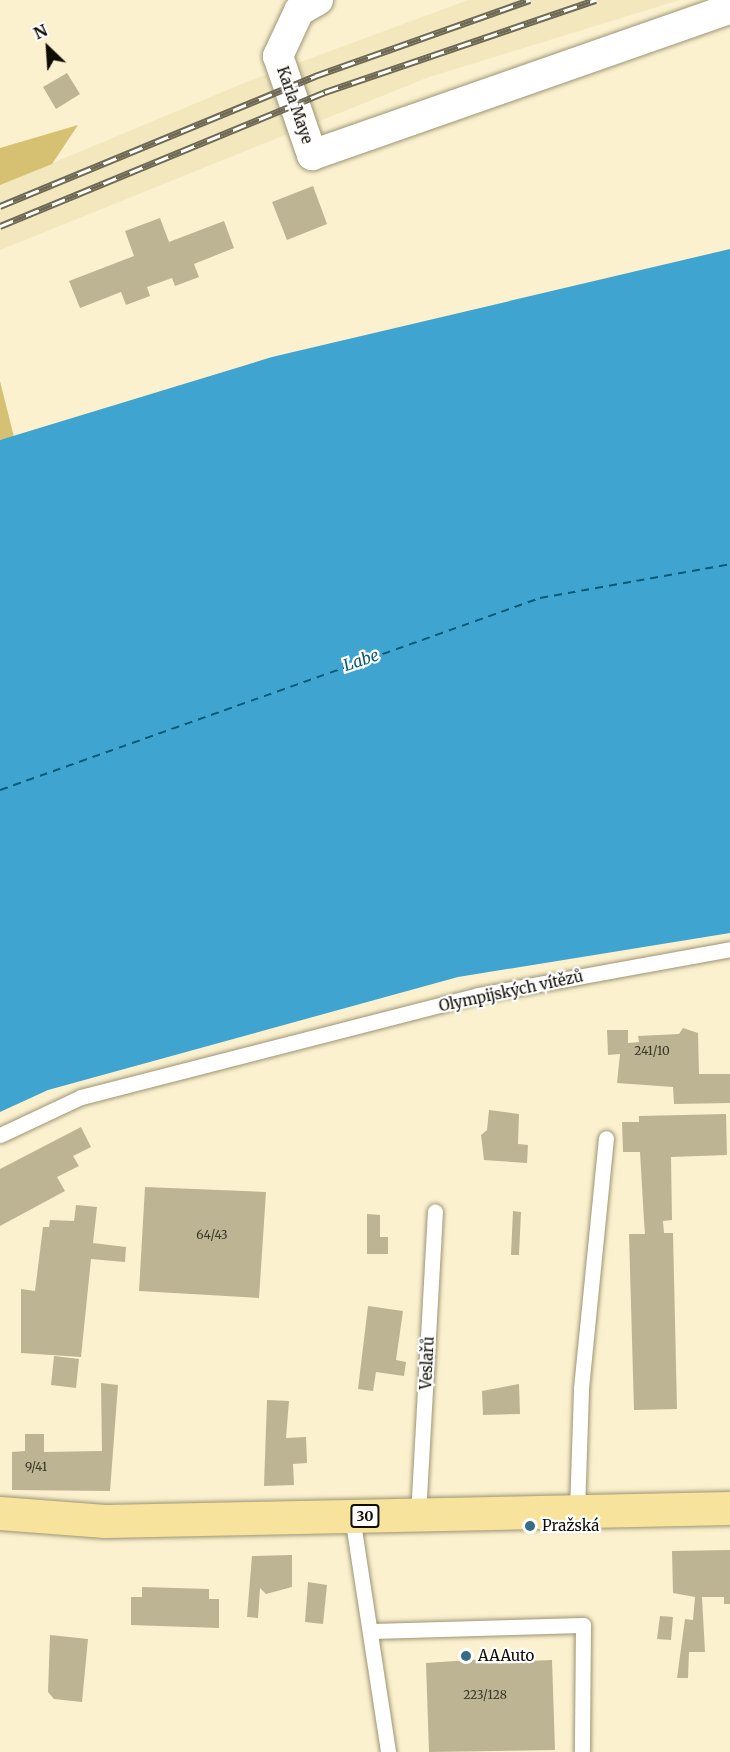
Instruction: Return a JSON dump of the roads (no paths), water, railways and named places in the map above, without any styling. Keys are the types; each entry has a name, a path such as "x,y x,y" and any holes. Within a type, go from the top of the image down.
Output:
{"main road":[{"name":"30","path":"0,1513 105,1521 730,1508"}],"street":[{"name":"Karla Maye","path":"318,0 299,11 278,56 312,155 730,9"}],"lane":[{"name":"Olympijských vítězů","path":"0,1135 81,1097 478,995 730,949"},
{"path":"578,1511 581,1388 606,1138"},
{"name":"Veslařů","path":"418,1515 435,1211"},
{"path":"352,1516 388,1752"},
{"path":"371,1631 583,1625 582,1752"}],"water":[{"name":"Labe","path":"730,249 730,933 458,977 48,1090 0,1112 0,440 272,357"}],"railway":[{"path":"0,206 315,76 530,0"},
{"path":"0,226 325,92 596,0"}],"place":[{"name":"Pražská","path":"530,1526"},
{"name":"AAAuto","path":"466,1656"}]}
